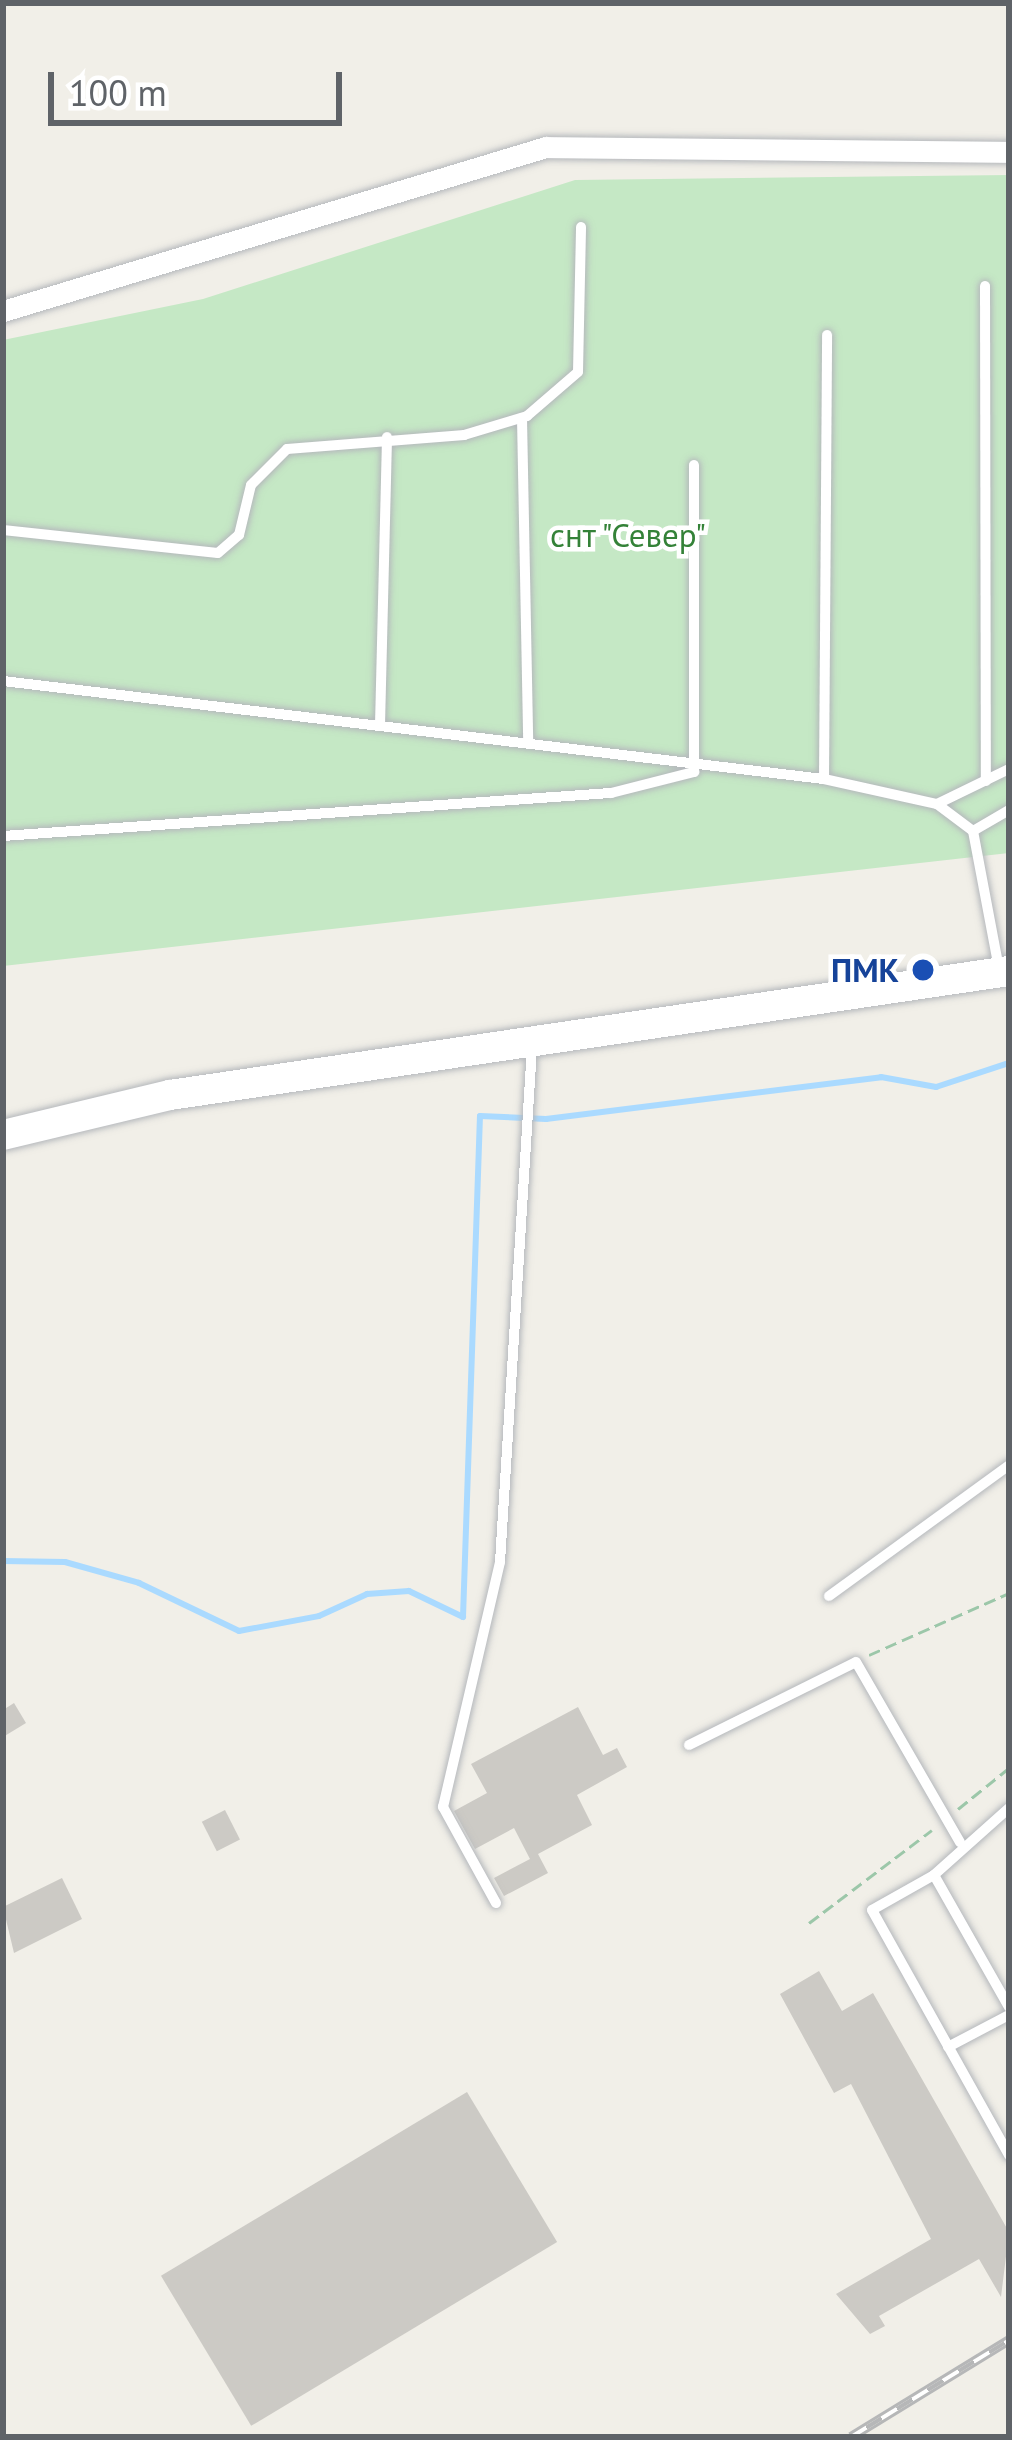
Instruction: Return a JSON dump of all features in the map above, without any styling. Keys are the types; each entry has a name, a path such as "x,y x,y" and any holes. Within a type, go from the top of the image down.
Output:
{"street":[{"path":"3,311 546,146 1009,152"},
{"path":"3,1135 170,1095 1004,971"}],"lane":[{"path":"3,530 218,553 239,536 251,485 287,449 522,418 578,372 581,227"},
{"path":"985,286 986,781"},
{"path":"824,779 827,335"},
{"path":"522,418 528,743"},
{"path":"380,725 388,437"},
{"path":"694,465 694,772"},
{"path":"3,681 528,743 694,772 824,779 937,804 973,831 1004,971"},
{"path":"937,804 1009,769"},
{"path":"3,836 611,793 694,772"},
{"path":"973,831 1009,810"},
{"path":"496,1904 442,1807 500,1562 532,1044"},
{"path":"829,1596 1009,1465"},
{"path":"688,1745 856,1662 960,1842"},
{"path":"1009,1808 960,1842 934,1875 872,1910 1009,2155"},
{"path":"934,1875 1009,2011 948,2047"}],"path":[{"path":"856,1662 1009,1593"},
{"path":"809,1923 1009,1768"}],"green space":[{"name":"снт \"Север\"","path":"1009,175 1009,853 3,966 3,340 203,299 575,180"}],"building":[{"path":"14,1703 26,1723 3,1737 3,1710"},
{"path":"578,1707 603,1755 617,1748 627,1767 577,1795 592,1825 538,1854 548,1873 504,1896 494,1878 530,1859 514,1828 475,1849 454,1811 487,1793 471,1764"},
{"path":"225,1810 240,1839 217,1851 202,1822"},
{"path":"62,1878 82,1919 14,1953 3,1907"},
{"path":"819,1971 842,2011 873,1993 1009,2232 1001,2297 979,2259 879,2316 885,2326 870,2334 836,2294 931,2239 851,2084 834,2093 780,1994"},
{"path":"467,2092 557,2242 251,2426 161,2276"}],"waterway":[{"path":"3,1561 65,1562 139,1583 239,1631 319,1616 367,1594 409,1591 463,1617 480,1116 546,1119 881,1077 936,1087 1009,1063"}],"railway":[{"path":"851,2437 1009,2340"}],"place":[{"name":"ПМК","path":"923,970"}]}
